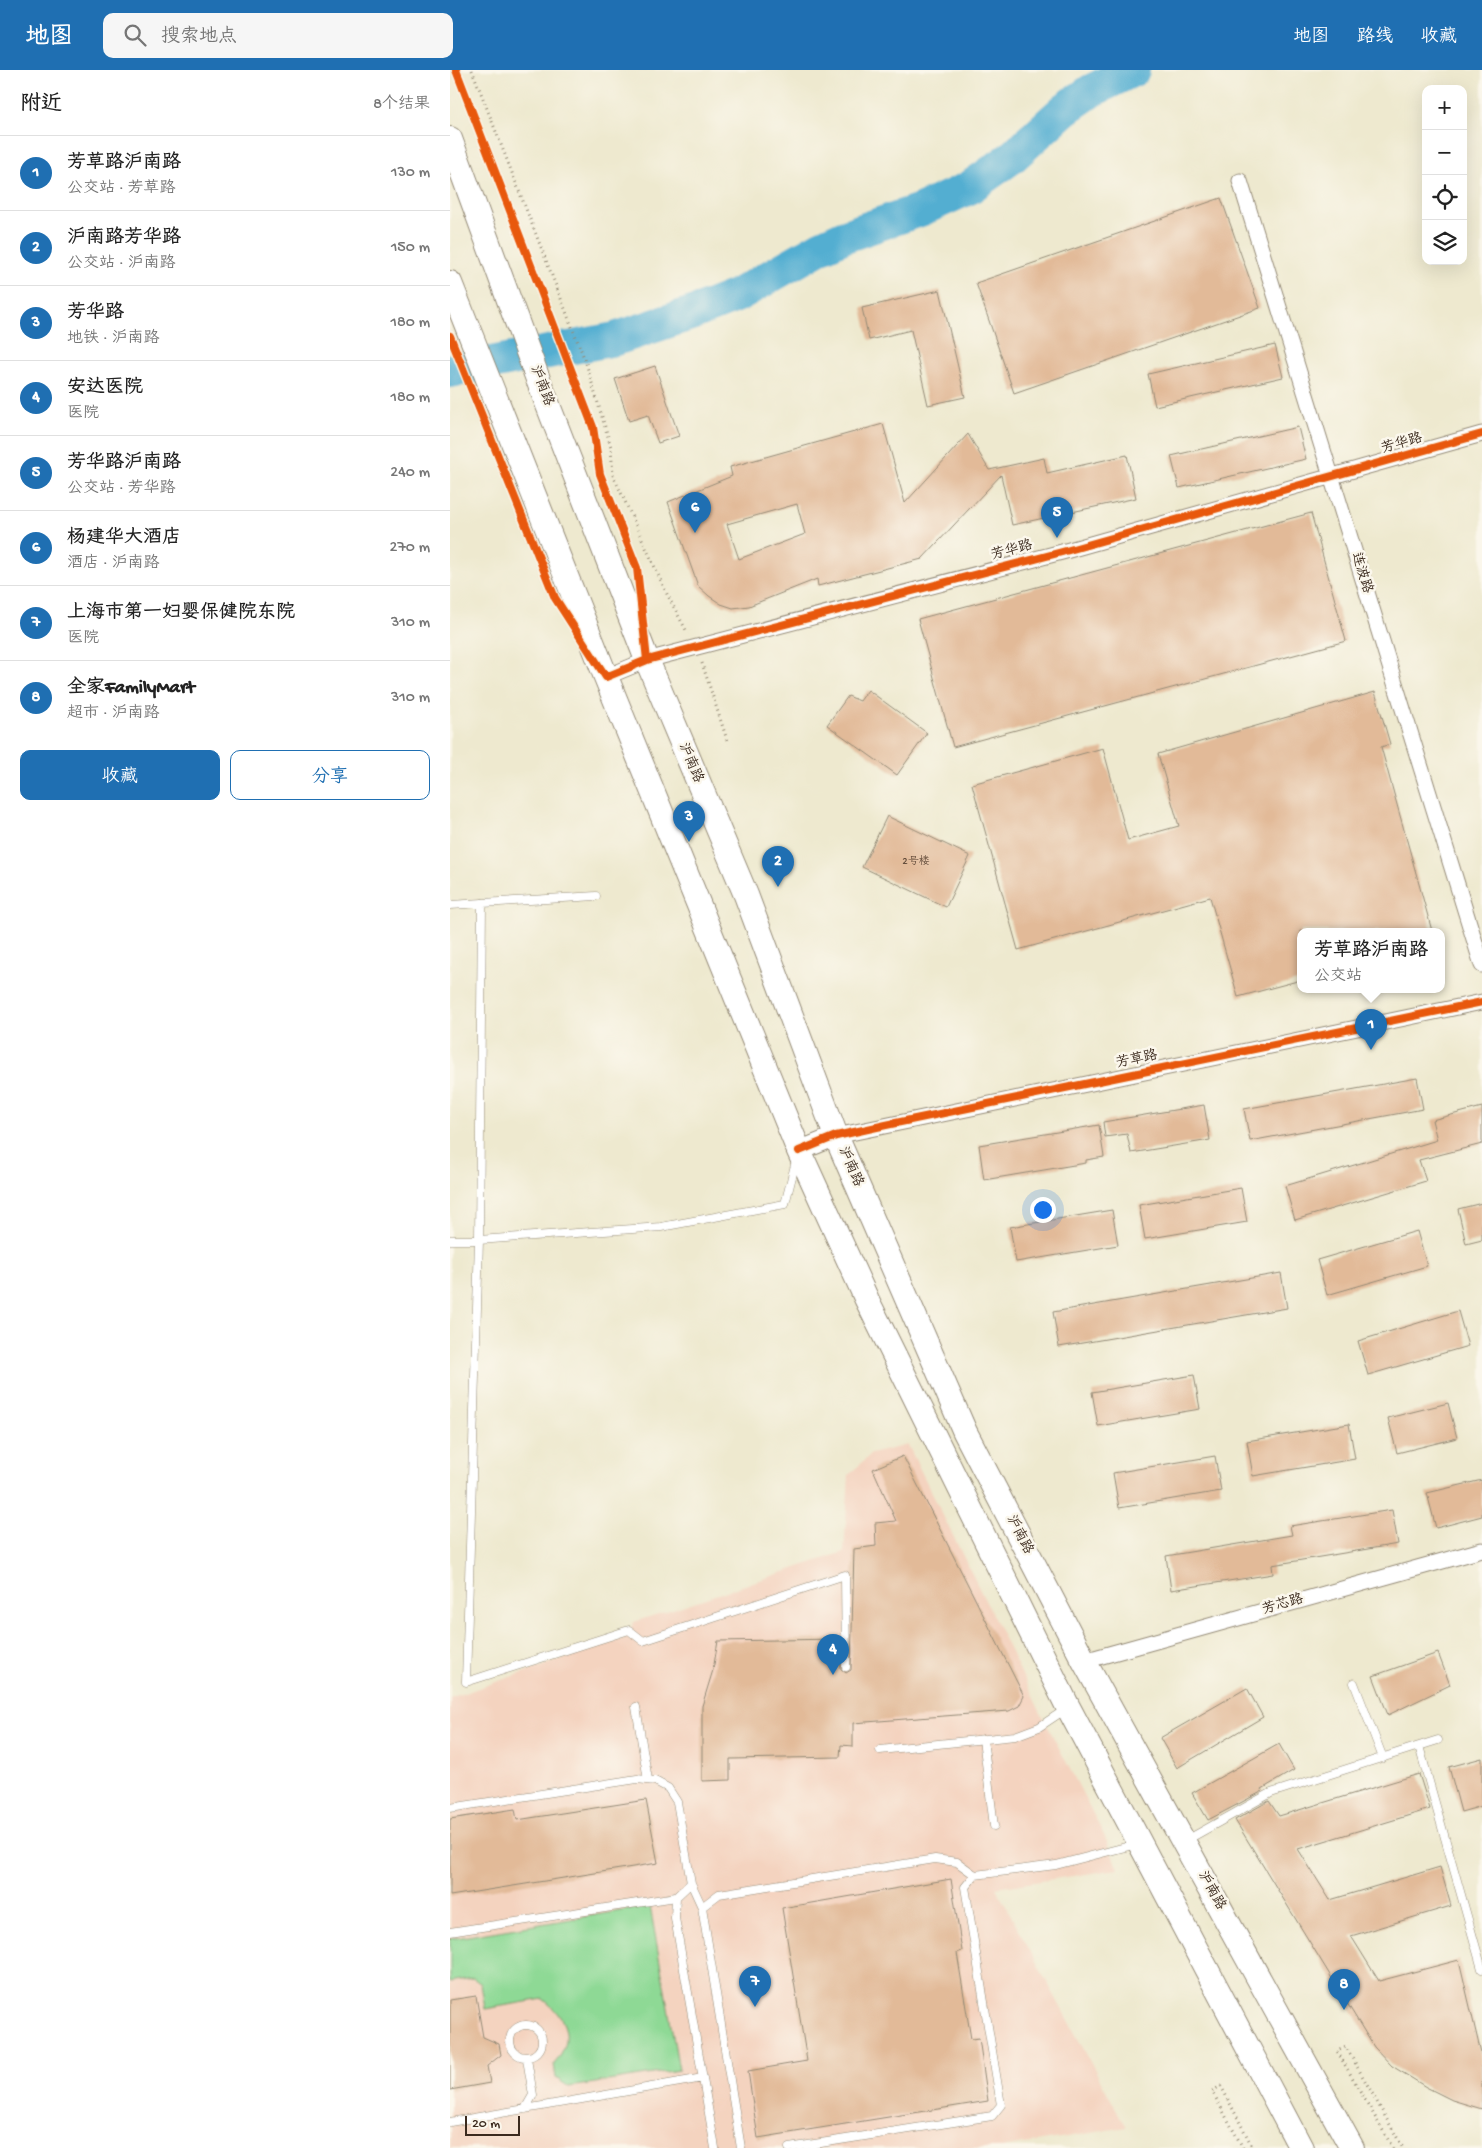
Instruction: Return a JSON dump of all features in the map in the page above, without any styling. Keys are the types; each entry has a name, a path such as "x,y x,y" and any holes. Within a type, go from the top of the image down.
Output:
{"main road":[{"name":"沪南路","path":"450,140 509,301 647,660 746,896 836,1136 965,1432 1084,1661 1352,2148"},
{"path":"450,283 606,677 799,1151 867,1300 1068,1708 1301,2148"}],"street":[{"name":"连波路","path":"1240,181 1482,965"},
{"name":"芳华路","path":"606,677 647,660 1332,478 1482,434"},
{"name":"芳草路","path":"799,1151 836,1136 1482,1002"},
{"name":"芳芯路","path":"1084,1661 1482,1550"}],"lane":[{"path":"450,904 596,896"},
{"path":"482,902 479,1240 466,1682 630,1630 643,1641 845,1575 846,1667"},
{"path":"450,1240 479,1240 661,1226 785,1204 799,1151"},
{"path":"1354,1683 1383,1758"},
{"path":"636,1707 648,1780"},
{"path":"880,1750 1015,1736 1039,1727 1068,1708"},
{"path":"983,1739 994,1826"},
{"path":"1184,1842 1271,1793 1438,1740"},
{"path":"1419,1746 1482,1969"},
{"path":"450,1808 637,1779 648,1780 668,1788 677,1802 691,1883 702,1907 741,2148"},
{"path":"789,2148 992,2116 1001,2105 965,1887 975,1875 1056,1864 1139,1844"},
{"path":"702,1907 719,1894 935,1859 957,1862 975,1875"},
{"path":"450,1932 676,1897 691,1883"},
{"path":"676,1897 675,1918 715,2148"},
{"path":"523,2024 534,2028 541,2037 539,2052 535,2056 527,2058 517,2054 510,2044 512,2030 523,2024"},
{"path":"526,2109 533,2095 527,2058"},
{"path":"450,2122 703,2078"},
{"path":"533,2095 546,2105"}],"path":[{"path":"472,70 586,363 612,447 613,476 667,594 696,648 728,743"},
{"path":"1392,2148 1337,2052 1346,2047 1403,2148"},
{"path":"1243,2148 1212,2091 1221,2086 1252,2148"}],"shaded area":[{"path":"908,1445 1041,1713 1105,1837 1118,1869 996,1888 1126,2127 1001,2148 450,2148 450,1698 626,1637 634,1622 844,1552 849,1475 871,1454"}],"green space":[{"path":"650,1906 679,2070 569,2087 556,2078 554,2064 561,2055 566,2038 562,2021 558,2013 551,2006 543,1999 485,2009 481,1984 473,1978 450,1982 450,1939"}],"building":[{"path":"1221,198 1260,308 1014,393 976,283"},
{"path":"940,290 965,397 928,405 911,330 869,340 862,308"},
{"path":"1275,345 1283,377 1155,406 1148,374"},
{"path":"655,366 679,436 658,443 648,415 629,421 615,379"},
{"path":"883,424 905,503 968,434 989,470 1044,458 1047,473 1127,455 1136,498 1012,525 1001,475 922,559 818,586 817,579 749,606 733,608 721,604 698,586 668,502 732,476 730,467","holes":["797,504 805,534 739,559 727,524"]},
{"path":"1298,427 1306,459 1179,488 1171,456"},
{"path":"1311,513 1346,641 953,747 918,619"},
{"path":"868,690 927,733 897,775 827,725 848,696 860,701"},
{"path":"1375,692 1390,744 1381,747 1431,928 1297,928 1297,981 1238,997 1210,897 1018,950 972,784 1103,748 1128,840 1179,826 1158,754"},
{"path":"887,816 970,856 946,907 862,867"},
{"path":"1417,1078 1423,1109 1250,1141 1244,1109"},
{"path":"1204,1105 1210,1140 1131,1153 1127,1134 1105,1137 1103,1122"},
{"path":"1482,1107 1482,1144 1419,1160 1426,1181 1295,1220 1285,1186 1437,1140 1432,1120"},
{"path":"1099,1125 1104,1157 1086,1160 1086,1163 984,1180 979,1145"},
{"path":"1241,1188 1247,1222 1145,1239 1139,1205"},
{"path":"1482,1203 1482,1240 1466,1244 1458,1209"},
{"path":"1112,1210 1118,1245 1016,1262 1010,1227"},
{"path":"1417,1231 1427,1266 1327,1295 1317,1260"},
{"path":"1281,1273 1287,1308 1059,1347 1053,1312"},
{"path":"1458,1311 1468,1346 1368,1375 1358,1341"},
{"path":"1194,1375 1200,1409 1098,1426 1092,1392"},
{"path":"1448,1403 1457,1438 1397,1453 1388,1418"},
{"path":"1349,1424 1355,1459 1253,1476 1247,1441"},
{"path":"903,1456 1024,1696 1019,1706 1009,1711 853,1723 853,1746 841,1745 840,1757 730,1759 730,1780 702,1781 702,1706 713,1670 718,1641 840,1639 841,1669 846,1673 851,1670 854,1549 876,1546 875,1523 896,1521 873,1469"},
{"path":"1215,1456 1221,1491 1119,1508 1113,1473"},
{"path":"1482,1480 1482,1516 1436,1528 1427,1493"},
{"path":"1392,1510 1398,1544 1272,1565 1273,1574 1171,1590 1166,1556 1292,1535 1290,1526"},
{"path":"1438,1653 1450,1685 1388,1715 1373,1676"},
{"path":"1247,1688 1263,1717 1177,1768 1160,1738"},
{"path":"1279,1744 1294,1770 1262,1789 1263,1791 1208,1820 1192,1793"},
{"path":"1482,1758 1482,1806 1461,1812 1449,1767"},
{"path":"1419,1774 1430,1809 1298,1849 1330,1900 1440,1867 1451,1906 1351,1936 1379,1981 1459,1960 1482,2058 1482,2109 1452,2100 1426,2087 1392,2066 1374,2047 1235,1820 1269,1801 1279,1816"},
{"path":"646,1800 658,1863 450,1896 450,1819 515,1809 517,1820"},
{"path":"951,1879 962,1951 957,1953 971,2039 979,2038 988,2101 758,2138 748,2071 807,2061 782,1908"},
{"path":"476,1996 483,2037 499,2044 501,2055 487,2066 490,2083 450,2090 450,2000"}],"waterway":[{"path":"450,371 615,339 693,313 736,296 821,247 845,236 920,210 969,188 1011,158 1065,109 1091,91 1133,70"}],"cycle path":[{"path":"456,70 593,427 600,474 637,568 647,660"},
{"path":"450,336 555,598 606,677 647,660 1062,552 1482,434"},
{"path":"799,1151 836,1136 886,1125 1482,1002"}],"place":[{"name":"杨建华大酒店","path":"695,533"},
{"name":"芳华路沪南路","path":"1057,538"},
{"name":"芳华路","path":"689,842"},
{"name":"沪南路芳华路","path":"778,887"},
{"name":"芳草路沪南路","path":"1371,1050"},
{"name":"安达医院","path":"833,1675"},
{"name":"上海市第一妇婴保健院东院","path":"755,2007"},
{"name":"全家FamilyMart","path":"1344,2010"}]}
